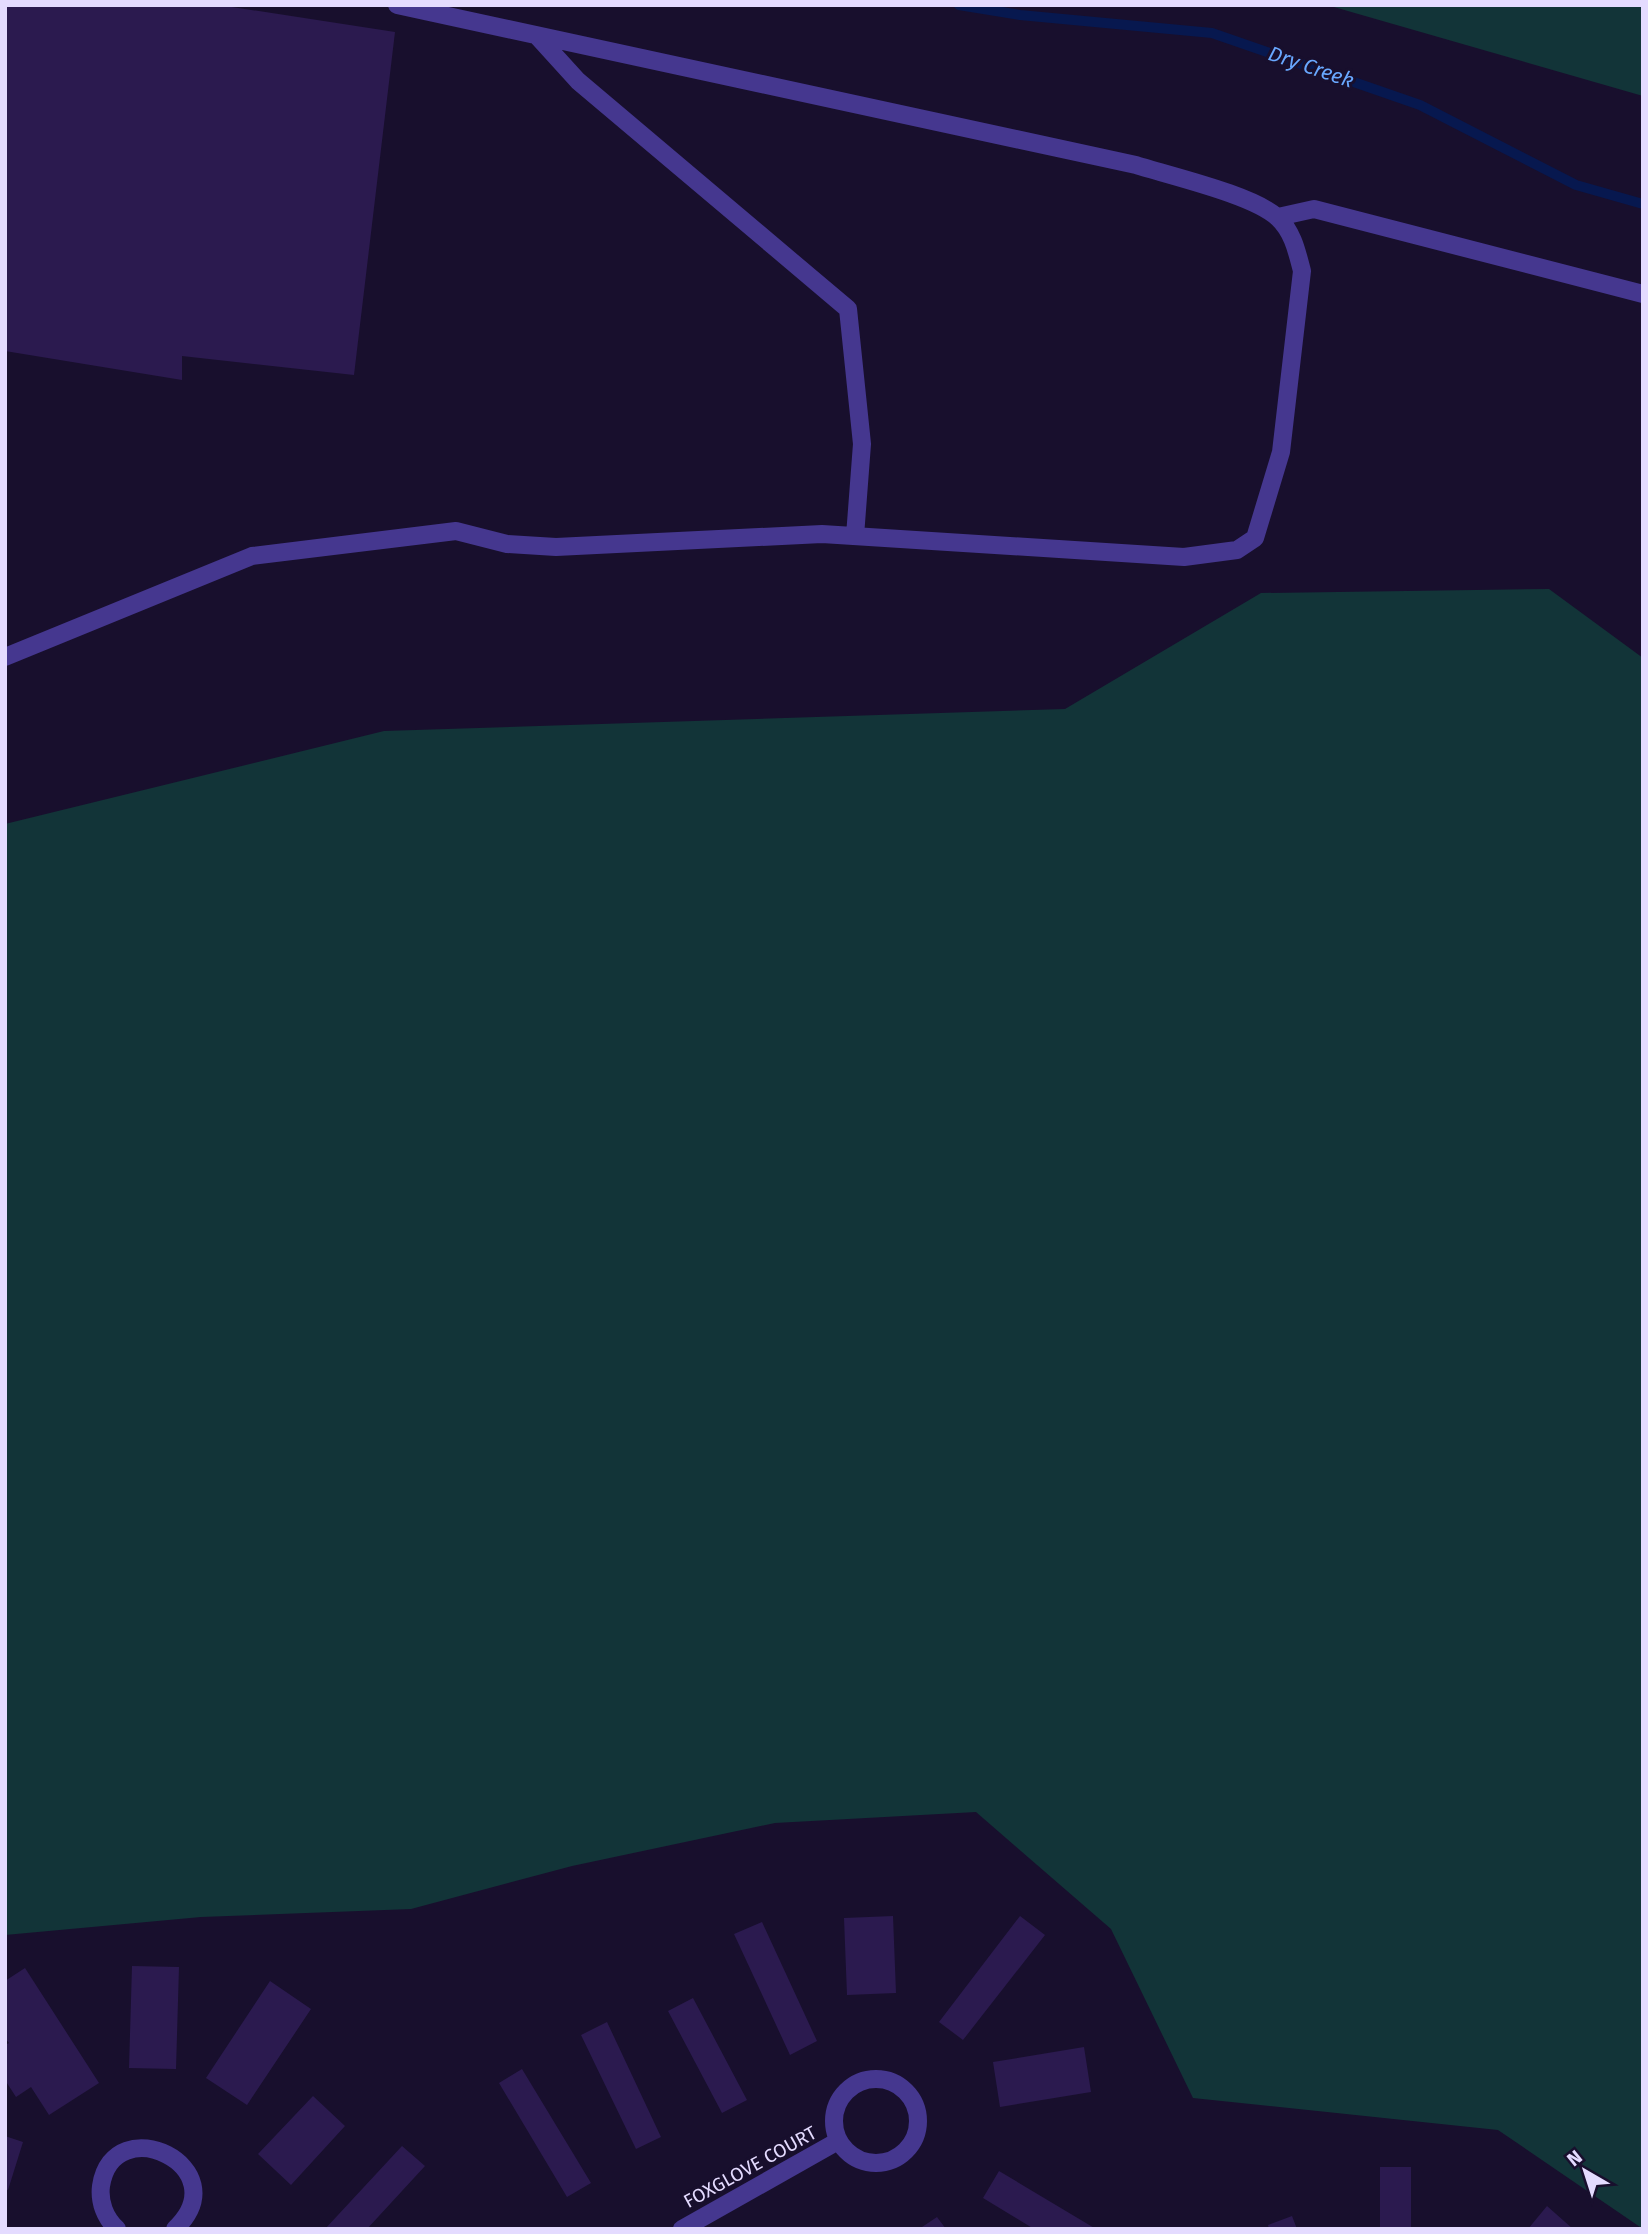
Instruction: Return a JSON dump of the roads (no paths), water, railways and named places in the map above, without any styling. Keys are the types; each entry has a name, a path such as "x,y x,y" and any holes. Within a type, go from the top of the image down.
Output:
{"street":[{"path":"5,657 252,556 456,531 507,544 556,547 822,534 1184,557 1237,550 1255,538 1281,452 1302,271 1295,242 1278,217 1252,203 1136,164 820,97 765,82 538,37 397,5"},
{"path":"538,37 578,81 848,309 862,444 855,536"},
{"path":"1278,217 1314,209 1643,294"},
{"name":"FOXGLOVE COURT","path":"884,2080 897,2084 915,2104 919,2118 918,2132 906,2151 888,2162 860,2161 838,2141 834,2115 846,2091 858,2084 884,2080"},
{"name":"FOXGLOVE COURT","path":"682,2229 838,2141"},
{"path":"117,2229 105,2215 101,2184 116,2158 144,2147 172,2155 190,2178 193,2192 184,2226"}],"waterway":[{"name":"Dry Creek","path":"959,5 1020,15 1212,33 1420,105 1576,185 1643,204"}]}
